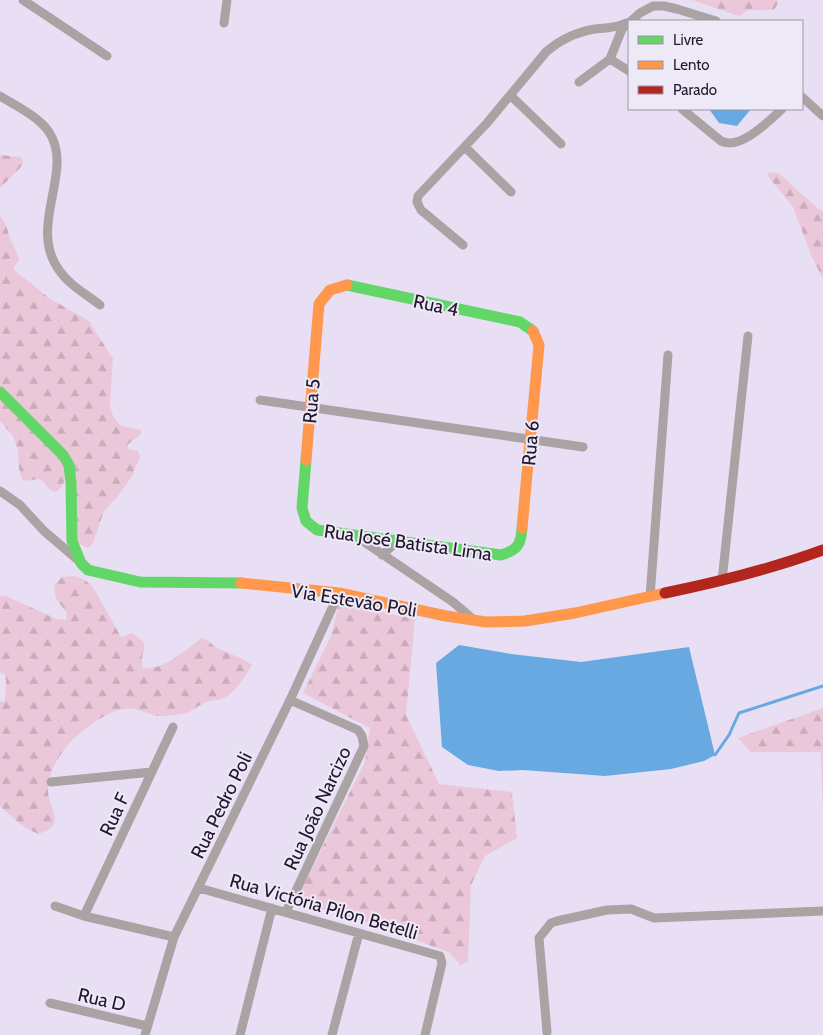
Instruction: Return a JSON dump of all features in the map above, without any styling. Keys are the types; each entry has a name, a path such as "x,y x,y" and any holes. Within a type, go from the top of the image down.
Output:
{"main road":[{"name":"Rua 4","path":"335,287 347,286 520,322 534,332"},
{"name":"Rua 5","path":"306,521 302,508 319,304 324,293 335,287"},
{"name":"Rua 6","path":"512,552 521,541 539,345 534,332"},
{"path":"0,392 63,455 69,465 72,542 81,562"},
{"name":"Rua José Batista Lima","path":"306,521 317,530 501,555 512,552"},
{"name":"Via Estevão Poli","path":"81,562 88,570 140,582 238,584 339,593 486,622 525,621 575,613 650,597 782,565 823,550"}],"street":[{"path":"23,0 107,56"},
{"path":"224,23 227,0"},
{"path":"630,20 644,10 656,5 677,8 713,20"},
{"path":"463,245 421,210 417,199 556,43 571,35 583,32 617,30 628,22"},
{"path":"579,82 610,59 617,30"},
{"path":"610,59 628,70"},
{"path":"510,95 561,144"},
{"path":"0,96 40,122 53,140 57,160 47,224 48,247 62,275 100,305"},
{"path":"803,98 823,116"},
{"path":"683,110 722,141 729,144 740,141 757,132 781,110"},
{"path":"465,147 511,192"},
{"path":"722,581 748,336"},
{"path":"650,597 668,355"},
{"path":"260,400 582,447"},
{"path":"0,490 20,505 44,531 81,562"},
{"path":"353,535 453,602 475,620"},
{"path":"382,555 399,540"},
{"name":"Rua Pedro Poli","path":"146,1030 174,937 290,700 339,593"},
{"name":"Rua João Narcizo","path":"286,912 364,746 362,736 358,730 290,700"},
{"name":"Rua F","path":"84,916 173,727"},
{"path":"51,782 152,772"},
{"name":"Rua Victória Pilon Betelli","path":"199,888 440,956 442,963 425,1035"},
{"path":"55,906 84,916 174,937"},
{"path":"240,1035 272,908"},
{"path":"547,1032 539,938 550,923 606,910 631,909 654,918 823,912"},
{"path":"332,1035 359,932"},
{"name":"Rua D","path":"50,1003 146,1030"}],"green space":[{"path":"692,0 777,0 778,3 774,10 748,10 739,16"},
{"path":"0,155 21,157 23,161 22,166 0,188"},
{"path":"773,172 780,174 823,212 823,279 811,255 793,207 767,175"},
{"path":"0,216 6,224 11,241 17,252 19,261 14,266 14,270 49,298 89,321 113,359 110,405 113,416 119,424 141,430 140,435 127,445 129,449 138,451 140,457 132,476 119,495 104,511 93,543 88,548 76,542 67,469 63,485 56,492 50,490 41,479 23,481 19,469 18,450 13,436 0,421"},
{"path":"75,576 85,580 93,587 121,637 132,633 143,642 143,668 151,668 167,663 202,638 219,649 252,665 239,685 227,697 204,703 187,713 160,716 135,709 122,709 105,716 82,731 62,752 53,769 48,794 55,820 53,826 38,834 21,825 0,806 0,702 5,701 6,681 5,675 0,672 0,596 6,596 57,619 66,620 67,613 56,599 54,586 62,577"},
{"path":"339,603 415,619 406,715 439,784 512,792 517,838 485,856 471,885 468,962 460,965 449,952 376,925 295,902 365,762 370,728 303,693 331,636"},
{"path":"823,708 823,814 821,752 751,752 738,738"}],"water":[{"path":"710,110 750,110 737,126 719,123"},
{"path":"459,645 511,654 581,662 689,647 715,755 704,761 671,769 605,776 523,770 499,771 468,765 442,747 436,663"}],"waterway":[{"path":"715,755 729,735 739,713 823,686"}],"traffic: fast":[{"path":"347,285 520,322 533,331"},
{"path":"0,392 63,455 69,465 72,541 81,563 88,570 140,582 241,583"},
{"path":"306,460 302,508 306,521 317,530 501,555 517,546 521,538 522,528"}],"traffic: slow":[{"path":"306,460 319,304 330,290 347,285"},
{"path":"522,528 539,345 533,331"},
{"path":"241,583 339,593 446,616 486,622 525,621 575,613 665,593"}],"traffic: jam":[{"path":"665,593 745,574 823,550"}]}
